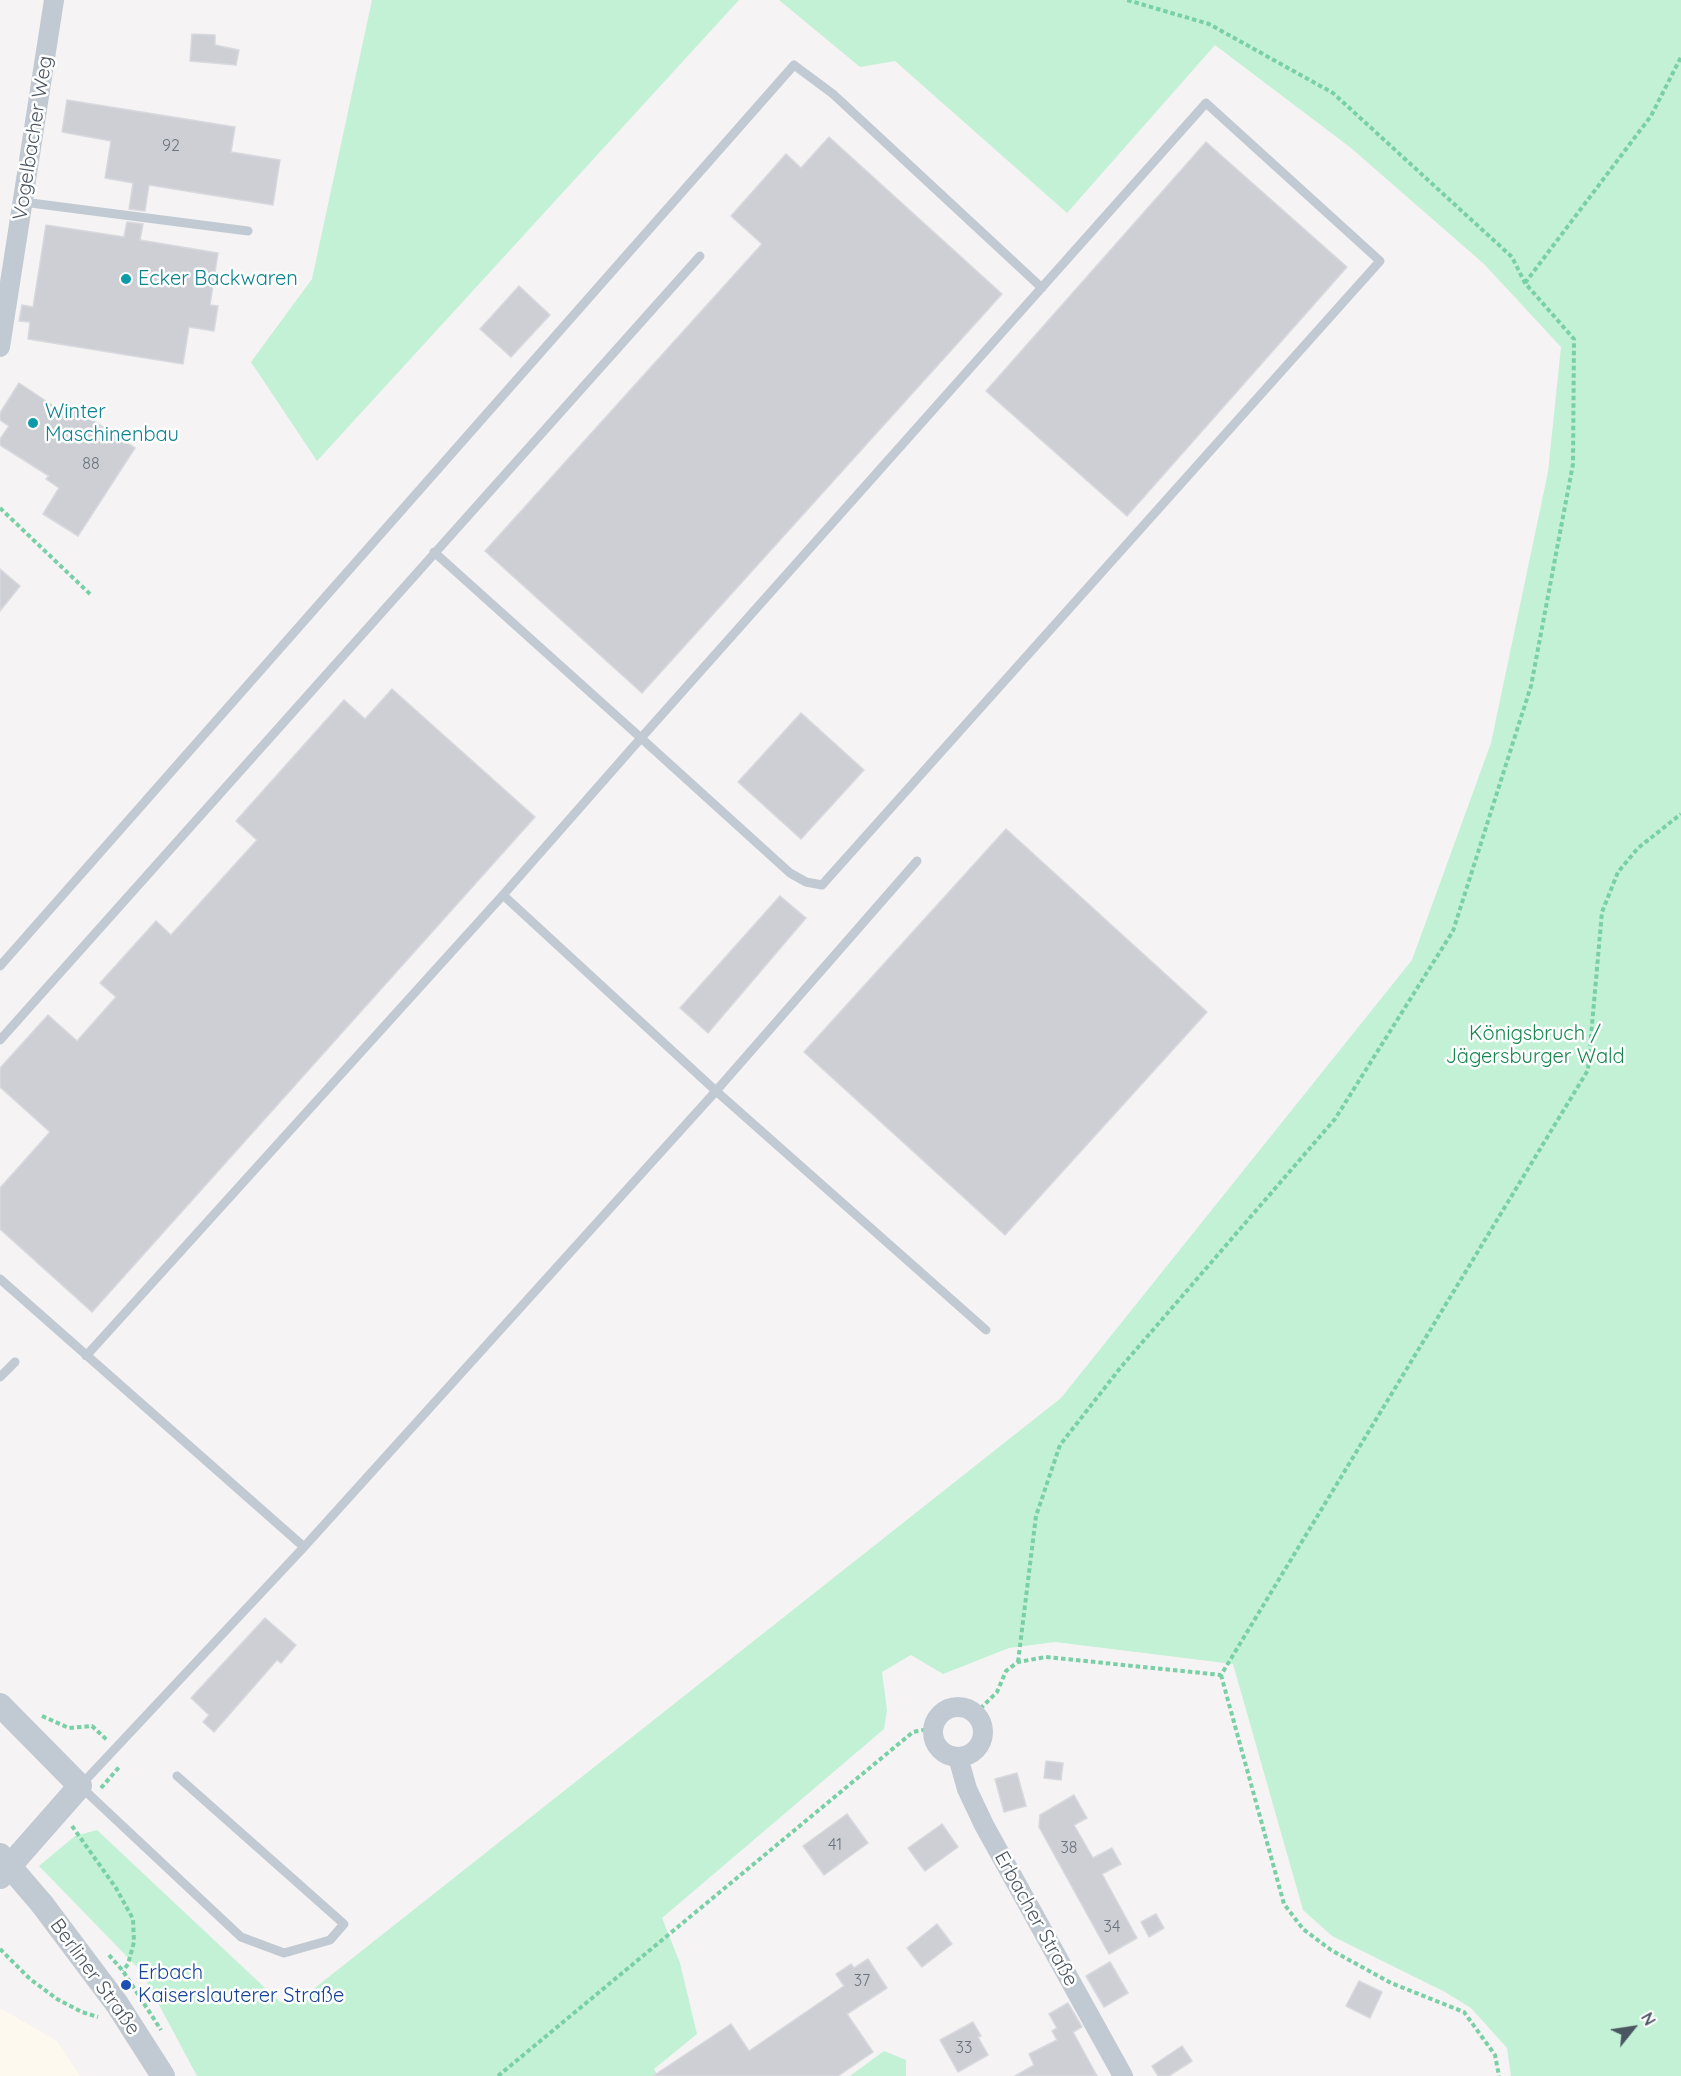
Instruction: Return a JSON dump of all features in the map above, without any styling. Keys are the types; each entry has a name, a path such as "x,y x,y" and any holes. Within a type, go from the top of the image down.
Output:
{"street":[{"name":"Vogelbacher Weg","path":"0,347 54,0"},
{"path":"0,1705 80,1785 0,1877"},
{"path":"955,1707 965,1708 975,1714 981,1722 981,1741 976,1750 958,1758 947,1755 938,1748 933,1728 937,1718 945,1711 955,1707"},
{"name":"Erbacher Straße","path":"958,1758 967,1789 984,1825 1123,2076"},
{"name":"Berliner Straße","path":"0,1855 42,1904 117,2004 162,2076"}],"lane":[{"path":"0,966 794,66 833,94 1042,288"},
{"path":"86,1356 502,895 642,738 1042,288 1206,103 1380,261 822,885 806,882 790,873 642,738 434,552"},
{"path":"23,202 248,231"},
{"path":"0,1040 700,256"},
{"path":"177,1776 344,1924 330,1940 285,1953 242,1937 80,1785 304,1547 716,1091 918,861"},
{"path":"502,895 716,1091 986,1330"},
{"path":"0,1279 304,1547"},
{"path":"0,1377 15,1362"}],"path":[{"path":"1018,1662 1036,1516 1060,1445 1121,1367 1335,1119 1453,931 1531,686 1573,464 1574,339 1525,283 1512,257 1333,93 1209,24 1127,0"},
{"path":"1525,283 1651,116 1681,57"},
{"path":"0,508 91,595"},
{"path":"1499,2076 1495,2055 1464,2012 1391,1983 1330,1950 1303,1929 1284,1904 1221,1675 1588,1070 1602,912 1618,872 1624,864 1638,848 1681,814"},
{"path":"975,1714 997,1692 1006,1671 1018,1662 1046,1657 1221,1675"},
{"path":"39,1715 69,1728 92,1726 116,1749"},
{"path":"498,2076 914,1732 933,1728"},
{"path":"70,1823 116,1888 133,1919 134,1942 128,1964 123,1971"},
{"path":"0,1949 30,1979 57,1999 82,2012 98,2017"}],"shaded area":[{"path":"0,2008 57,2041 80,2076 0,2076"}],"green space":[{"path":"372,0 739,0 317,461 251,362 312,279"},
{"name":"Königsbruch / Jägersburger Wald","path":"779,0 1681,0 1681,2076 1511,2076 1507,2048 1471,2008 1445,1992 1332,1936 1303,1910 1233,1664 1055,1642 1009,1648 943,1674 911,1655 882,1672 887,1710 884,1729 662,1918 680,1963 697,2034 654,2069 658,2076 197,2076 141,1971 39,1866 75,1836 97,1830 280,2002 297,2002 1061,1398 1412,960 1491,743 1548,472 1561,347 1484,264 1351,148 1215,45 1067,213 895,61 860,67"},
{"path":"884,2051 906,2060 906,2076 850,2076"}],"building":[{"path":"192,34 215,35 215,45 239,50 236,65 190,61"},
{"path":"67,100 235,127 231,152 280,160 273,205 149,185 145,211 129,209 133,183 105,178 111,141 62,132"},
{"path":"829,137 1002,294 642,693 485,551 762,244 731,216 786,154 801,168"},
{"path":"1206,142 1347,267 1127,516 986,391"},
{"name":"Ecker Backwaren","path":"127,222 143,224 140,240 218,253 210,305 218,306 214,331 189,327 183,364 28,339 30,322 19,321 22,305 33,307 46,225 124,237"},
{"path":"519,286 550,315 511,357 480,329"},
{"path":"19,383 67,415 72,407 135,448 78,536 43,514 59,488 46,479 49,476 0,445 0,439 9,426 0,420 0,413"},
{"path":"0,569 20,586 0,611"},
{"path":"392,689 535,817 92,1312 0,1229 0,1188 50,1132 0,1087 0,1068 48,1015 77,1041 116,997 100,983 156,921 171,935 257,840 236,821 344,700 365,719"},
{"path":"801,713 864,770 801,839 738,782"},
{"path":"1006,829 1207,1012 1005,1235 804,1052"},
{"path":"780,896 806,918 708,1033 680,1008"},
{"path":"265,1618 296,1645 281,1663 277,1660 214,1732 203,1722 209,1715 191,1698"},
{"path":"1046,1761 1063,1763 1061,1780 1044,1778"},
{"path":"1017,1773 1026,1806 1004,1812 995,1779"},
{"path":"1074,1795 1087,1818 1074,1825 1093,1858 1112,1848 1121,1864 1102,1874 1137,1938 1109,1954 1039,1827 1040,1815"},
{"path":"847,1814 868,1843 824,1875 803,1846"},
{"path":"942,1824 958,1847 925,1871 908,1848"},
{"path":"1156,1914 1164,1928 1149,1937 1141,1922"},
{"path":"937,1924 952,1944 922,1967 907,1948"},
{"path":"868,1959 887,1988 847,2014 873,2052 838,2076 653,2076 731,2024 749,2051 844,1986 836,1974 851,1964 854,1968"},
{"path":"1110,1962 1128,1993 1104,2007 1086,1976"},
{"path":"1359,1981 1382,1992 1370,2018 1346,2006"},
{"path":"1068,2003 1082,2027 1073,2032 1097,2076 1015,2076 1034,2065 1029,2054 1057,2040 1052,2031 1057,2028 1049,2014"},
{"path":"973,2022 988,2055 958,2072 940,2040"},
{"path":"1182,2046 1192,2061 1169,2076 1158,2076 1152,2066"}],"place":[{"name":"Ecker Backwaren","path":"126,279"},
{"name":"Winter Maschinenbau","path":"33,423"},
{"name":"Erbach Kaiserslauterer Straße","path":"126,1985"}]}
